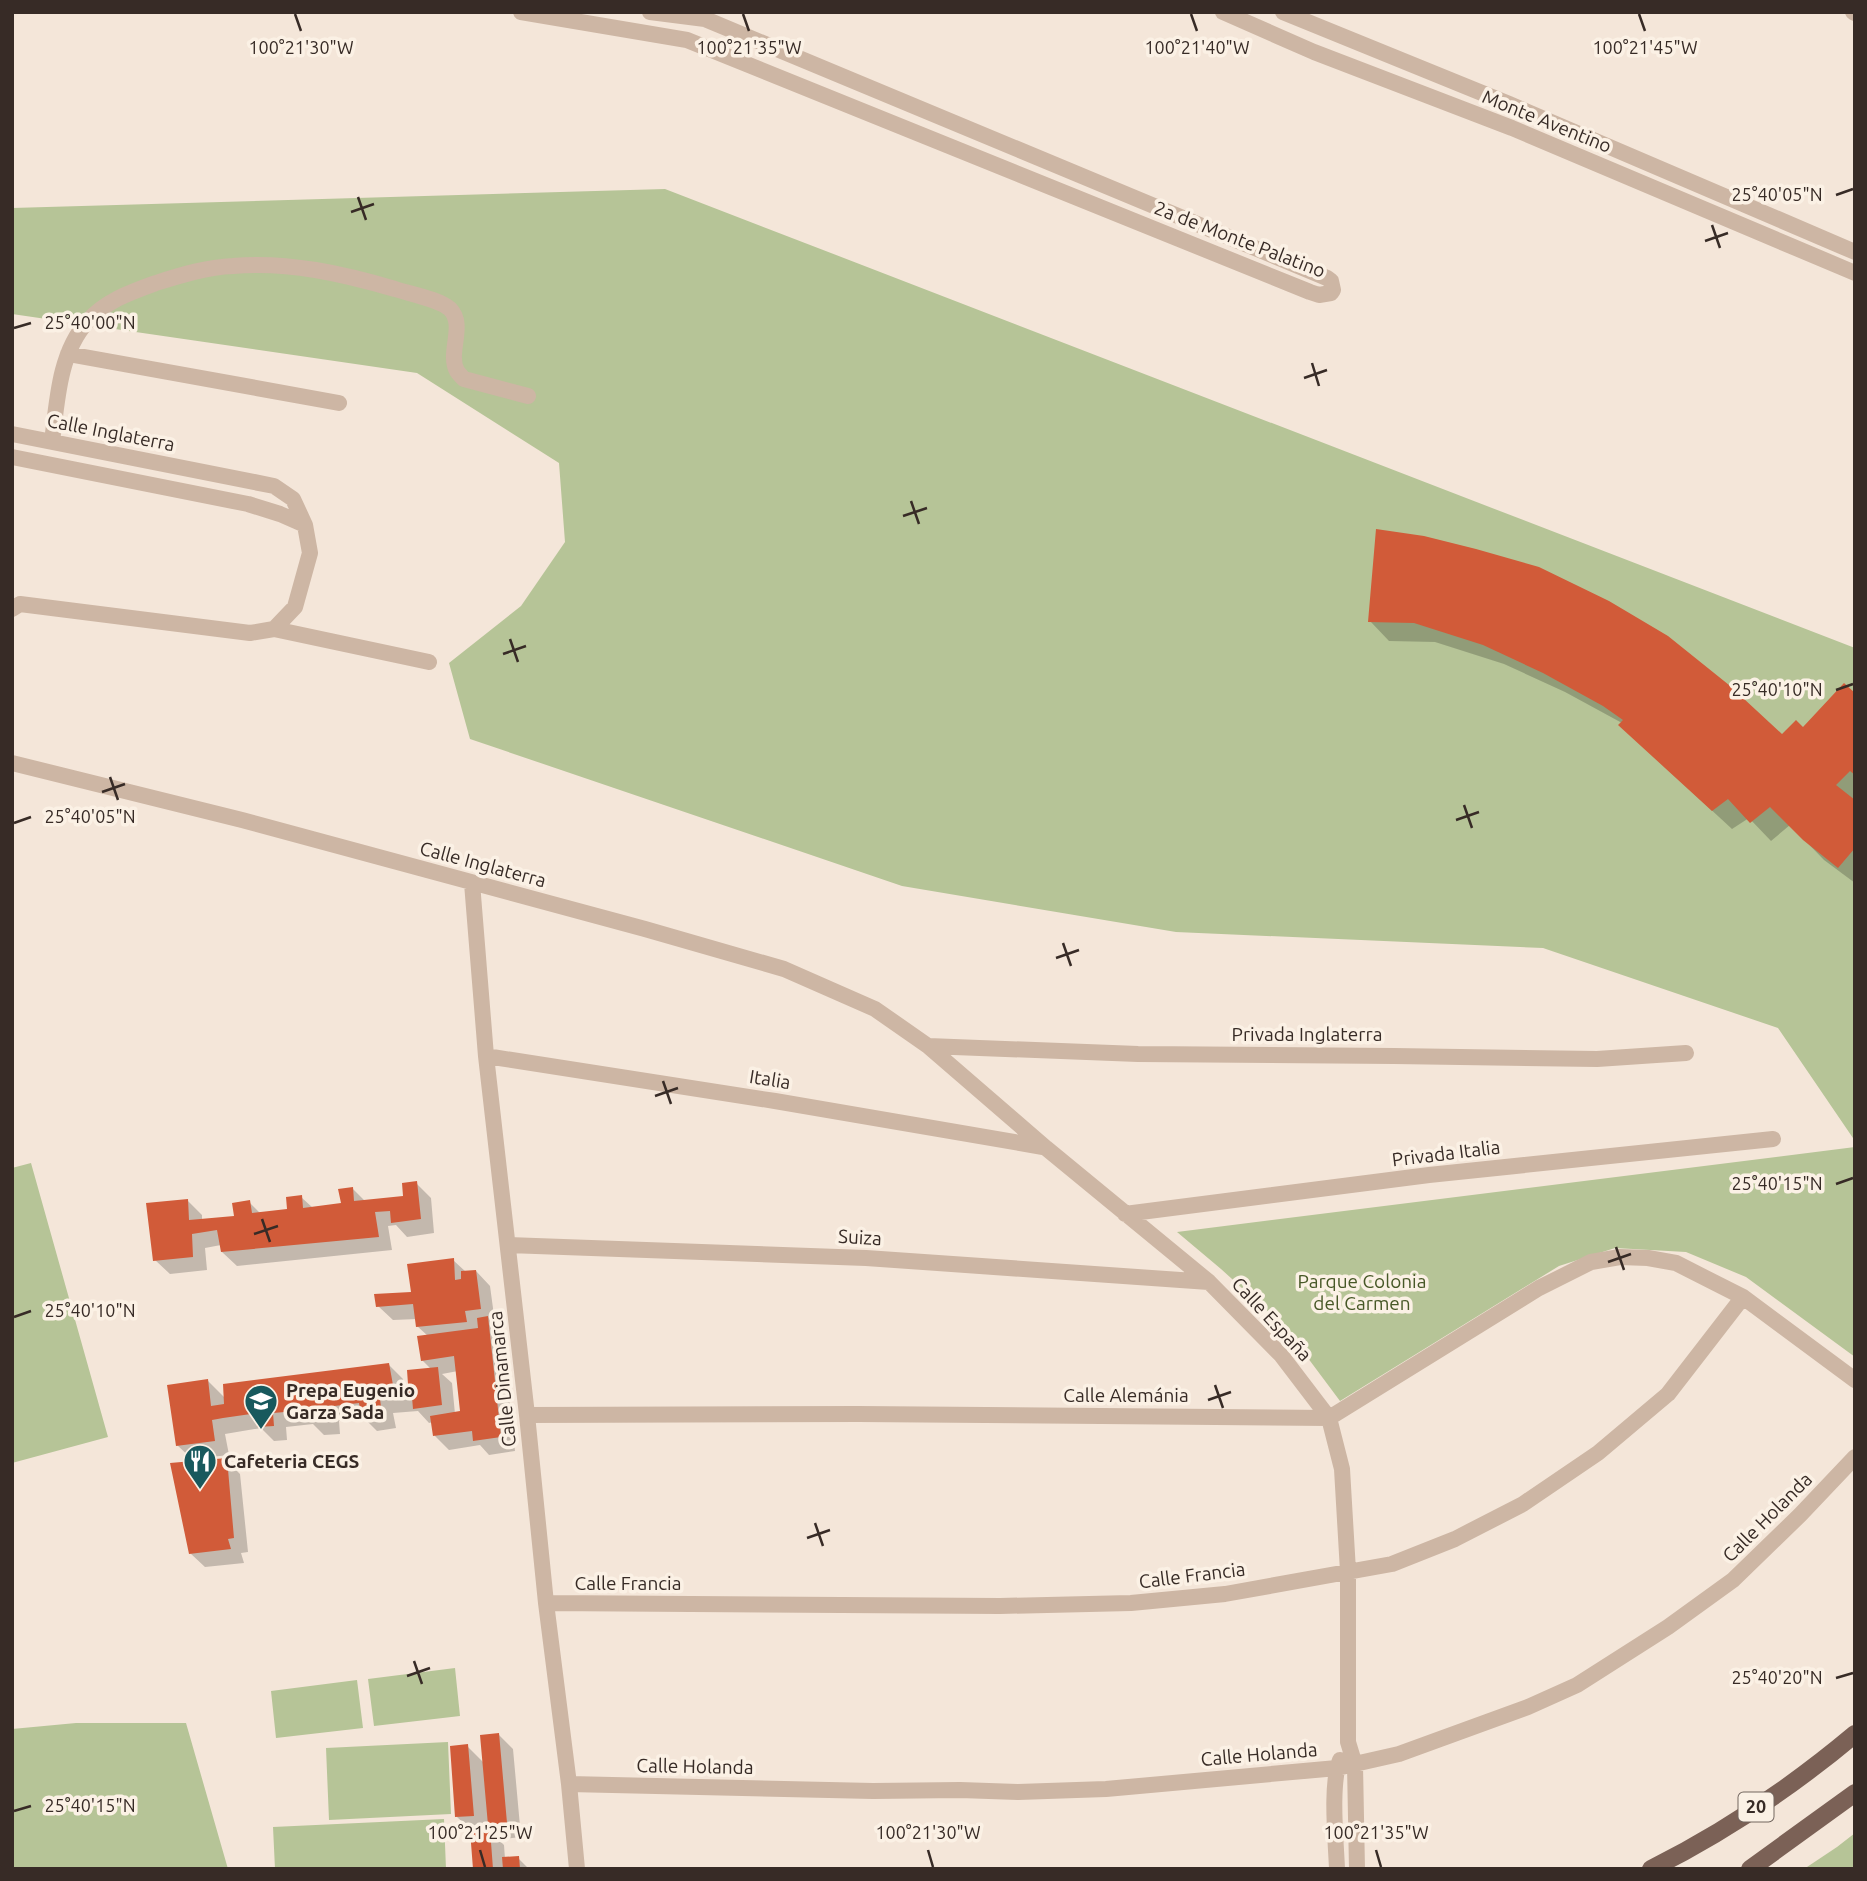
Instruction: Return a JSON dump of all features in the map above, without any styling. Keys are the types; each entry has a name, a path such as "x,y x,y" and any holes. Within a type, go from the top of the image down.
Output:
{"main road":[{"name":"20","path":"1651,1869 1689,1850 1767,1799 1855,1734"},
{"name":"20","path":"1750,1869 1855,1793"}],"street":[{"path":"521,12 687,40 709,16"},
{"path":"650,12 709,16"},
{"name":"Monte Aventino","path":"1223,12 1314,52 1512,128 1855,273"},
{"name":"Monte Aventino","path":"1283,12 1509,104 1855,252"},
{"name":"2a de Monte Palatino","path":"687,40 1310,292 1326,295 1333,290 1331,281 1327,278 709,16"},
{"path":"52,442 60,381 68,354 86,322 107,304 135,290 184,274 232,265 269,265 321,271 369,281 437,302 450,309 457,321 454,360 464,379 528,396"},
{"path":"68,354 339,403"},
{"name":"Calle Inglaterra","path":"12,434 274,486 293,499 305,525 310,553 295,607 274,629"},
{"path":"12,457 248,504 305,525"},
{"path":"15,605 250,633 274,629 429,662"},
{"name":"Calle Inglaterra","path":"12,763 242,820 784,969 875,1009 928,1046"},
{"name":"Calle Dinamarca","path":"472,883 486,1056 577,1869"},
{"name":"Privada Inglaterra","path":"928,1046 1138,1054 1597,1059 1686,1053"},
{"name":"Calle España","path":"928,1046 1046,1148 1209,1282 1281,1355 1329,1418 1342,1469 1348,1571 1348,1742 1355,1765 1357,1869"},
{"name":"Italia","path":"486,1056 775,1101 1046,1148"},
{"name":"Privada Italia","path":"1125,1213 1429,1175 1773,1139"},
{"name":"Suiza","path":"508,1245 866,1258 1209,1282"},
{"path":"1329,1418 1539,1288 1591,1262 1620,1257 1676,1263 1743,1297 1855,1380"},
{"name":"Calle Francia","path":"546,1604 1000,1606 1131,1603 1225,1594 1392,1564 1455,1539 1523,1504 1598,1453 1668,1394 1743,1297"},
{"name":"Calle Alemánia","path":"527,1415 1329,1418"},
{"name":"Calle Holanda","path":"569,1784 1018,1793 1106,1789 1337,1768 1399,1754 1528,1707 1577,1685 1668,1627 1733,1580 1855,1457"},
{"name":"Calle España","path":"1338,1869 1335,1810 1337,1768 1348,1742"}],"green space":[{"path":"665,189 1855,648 1855,1141 1778,1028 1543,948 1176,932 902,886 470,739 449,663 521,606 565,542 559,463 417,373 12,314 12,208"},
{"name":"Parque Colonia del Carmen","path":"1855,1147 1855,1357 1746,1277 1686,1252 1615,1248 1559,1266 1340,1401 1284,1326 1177,1232"},
{"path":"31,1163 108,1437 12,1463 12,1168"},
{"path":"455,1668 460,1716 374,1726 368,1679"},
{"path":"357,1680 363,1728 276,1738 271,1691"},
{"path":"76,1723 186,1723 228,1869 12,1869 12,1729"},
{"path":"448,1742 451,1814 329,1820 326,1748"},
{"path":"444,1819 446,1869 275,1869 273,1827"},
{"path":"1855,1833 1855,1869 1804,1869 1837,1847"}],"building":[{"path":"1376,529 1424,536 1539,567 1609,601 1668,636 1729,685 1782,734 1796,720 1803,727 1844,683 1855,693 1855,775 1850,771 1836,785 1855,800 1855,848 1838,868 1803,840 1770,807 1750,823 1728,799 1712,811 1618,725 1623,720 1543,673 1483,645 1414,623 1368,622"},
{"path":"417,1181 421,1219 391,1223 390,1211 375,1212 379,1237 221,1252 217,1230 192,1234 193,1257 153,1261 146,1203 188,1199 189,1220 234,1216 232,1203 250,1200 252,1213 287,1209 286,1197 302,1195 303,1208 341,1203 338,1189 353,1187 354,1201 403,1196 402,1183"},
{"path":"454,1258 455,1280 461,1279 461,1271 476,1270 481,1309 465,1311 467,1322 416,1327 413,1304 376,1307 374,1294 411,1292 407,1264"},
{"path":"488,1316 501,1437 473,1441 472,1431 433,1436 430,1416 460,1411 454,1356 421,1361 417,1336 478,1328 477,1318"},
{"path":"389,1363 393,1385 408,1384 407,1370 438,1367 442,1405 413,1409 412,1397 380,1399 382,1414 361,1418 359,1403 326,1407 326,1420 308,1422 308,1410 273,1413 274,1426 257,1427 257,1413 223,1418 212,1420 215,1441 176,1446 167,1385 208,1379 211,1406 224,1404 223,1384"},
{"path":"227,1458 234,1538 228,1539 231,1549 189,1554 170,1463"},
{"path":"499,1733 507,1823 488,1825 480,1735"},
{"path":"468,1744 474,1816 455,1817 450,1746"},
{"path":"490,1829 493,1869 473,1869 470,1830"},
{"path":"519,1856 520,1869 503,1869 502,1857"}],"place":[{"name":"Prepa Eugenio Garza Sada","path":"261,1431"},
{"name":"Cafeteria CEGS","path":"200,1491"}]}
